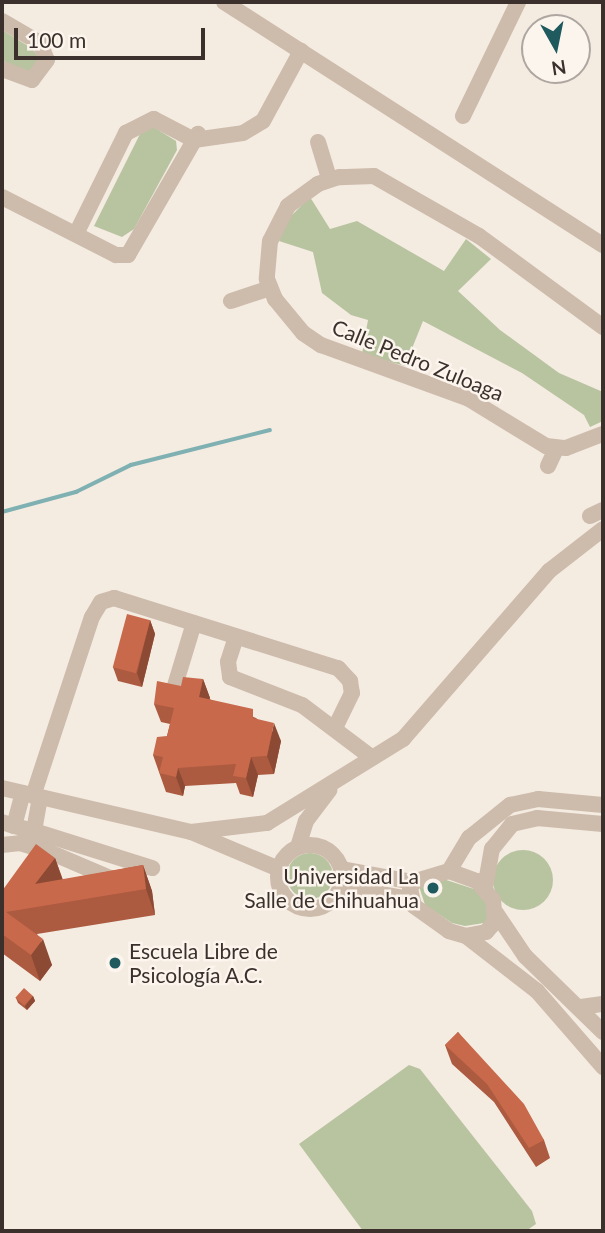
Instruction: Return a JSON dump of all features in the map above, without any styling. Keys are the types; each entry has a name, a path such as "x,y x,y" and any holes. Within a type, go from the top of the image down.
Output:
{"street":[{"path":"225,2 603,245"},
{"path":"463,116 518,2"},
{"path":"2,21 40,43 47,60 32,80 2,69"},
{"path":"2,197 116,256 128,255 201,129 253,127 263,121 301,51"},
{"path":"76,234 126,133 154,119 194,140"},
{"path":"318,142 330,178"},
{"path":"231,301 270,288 266,260 279,221 304,193 330,178 359,175 388,181 479,236 603,327"},
{"name":"Calle Pedro Zuloaga","path":"270,288 293,323 321,345 469,399 556,449"},
{"path":"548,466 556,449 603,434"},
{"path":"191,832 267,822 418,725 549,571 603,529"},
{"path":"2,845 19,830 92,617 101,602 114,598 338,668 347,675 352,693 335,728"},
{"path":"173,692 194,623"},
{"path":"236,637 228,662 230,677 302,705 371,757"},
{"path":"341,774 306,821 298,847 279,869 281,890 296,906 306,909 327,904 341,887 342,869"},
{"path":"2,788 191,832 279,869"},
{"path":"449,871 468,838 510,805 538,799 603,805"},
{"path":"485,888 492,849 512,824 537,818 603,824"},
{"path":"19,830 152,868"},
{"path":"19,830 126,884"},
{"path":"298,847 325,848 342,869 413,881 449,871 471,877 485,888 496,913 525,956 581,1007 603,1032"},
{"path":"410,898 413,881"},
{"path":"341,887 410,898 436,925 466,936 537,991 603,1067"},
{"path":"466,936 485,932 496,913"},
{"path":"581,1007 603,1004"}],"green space":[{"path":"2,30 33,49 38,57 34,72 23,73 2,60"},
{"path":"152,126 176,141 177,150 134,229 122,237 94,226 143,128"},
{"path":"310,197 330,229 357,221 444,271 466,239 491,259 458,291 500,330 559,373 603,392 603,421 590,427 584,415 522,373 423,321 405,366 362,354 368,320 351,315 322,293 313,252 279,241 289,218"},
{"path":"523,850 544,859 553,880 544,901 523,910 502,901 493,880 502,859"},
{"path":"310,853 319,854 326,860 332,867 332,885 326,892 319,898 310,899 301,898 294,892 288,885 287,876 288,867 294,860 301,854"},
{"path":"437,877 474,889 487,900 490,916 484,923 465,926 452,923 425,905 419,886"},
{"path":"409,1065 420,1069 532,1211 536,1224 526,1231 363,1231 299,1144"}],"building":[{"path":"127,614 150,620 136,673 113,667"},
{"path":"183,677 203,679 199,697 253,709 253,718 274,723 267,756 251,757 246,778 233,776 236,764 178,768 176,777 159,773 163,757 153,755 157,737 167,736 174,708 154,704 157,681 181,686"},
{"path":"36,844 55,858 35,884 143,865 146,889 6,912 43,939 31,955 2,934 2,891"},
{"path":"24,988 33,996 24,1006 15,998"},
{"path":"458,1032 524,1104 544,1140 529,1148 487,1084 445,1045"}],"waterway":[{"path":"2,512 76,492 131,465 270,430"}],"place":[{"name":"Universidad La Salle de Chihuahua","path":"433,888"},
{"name":"Escuela Libre de Psicología A.C.","path":"115,963"}]}
